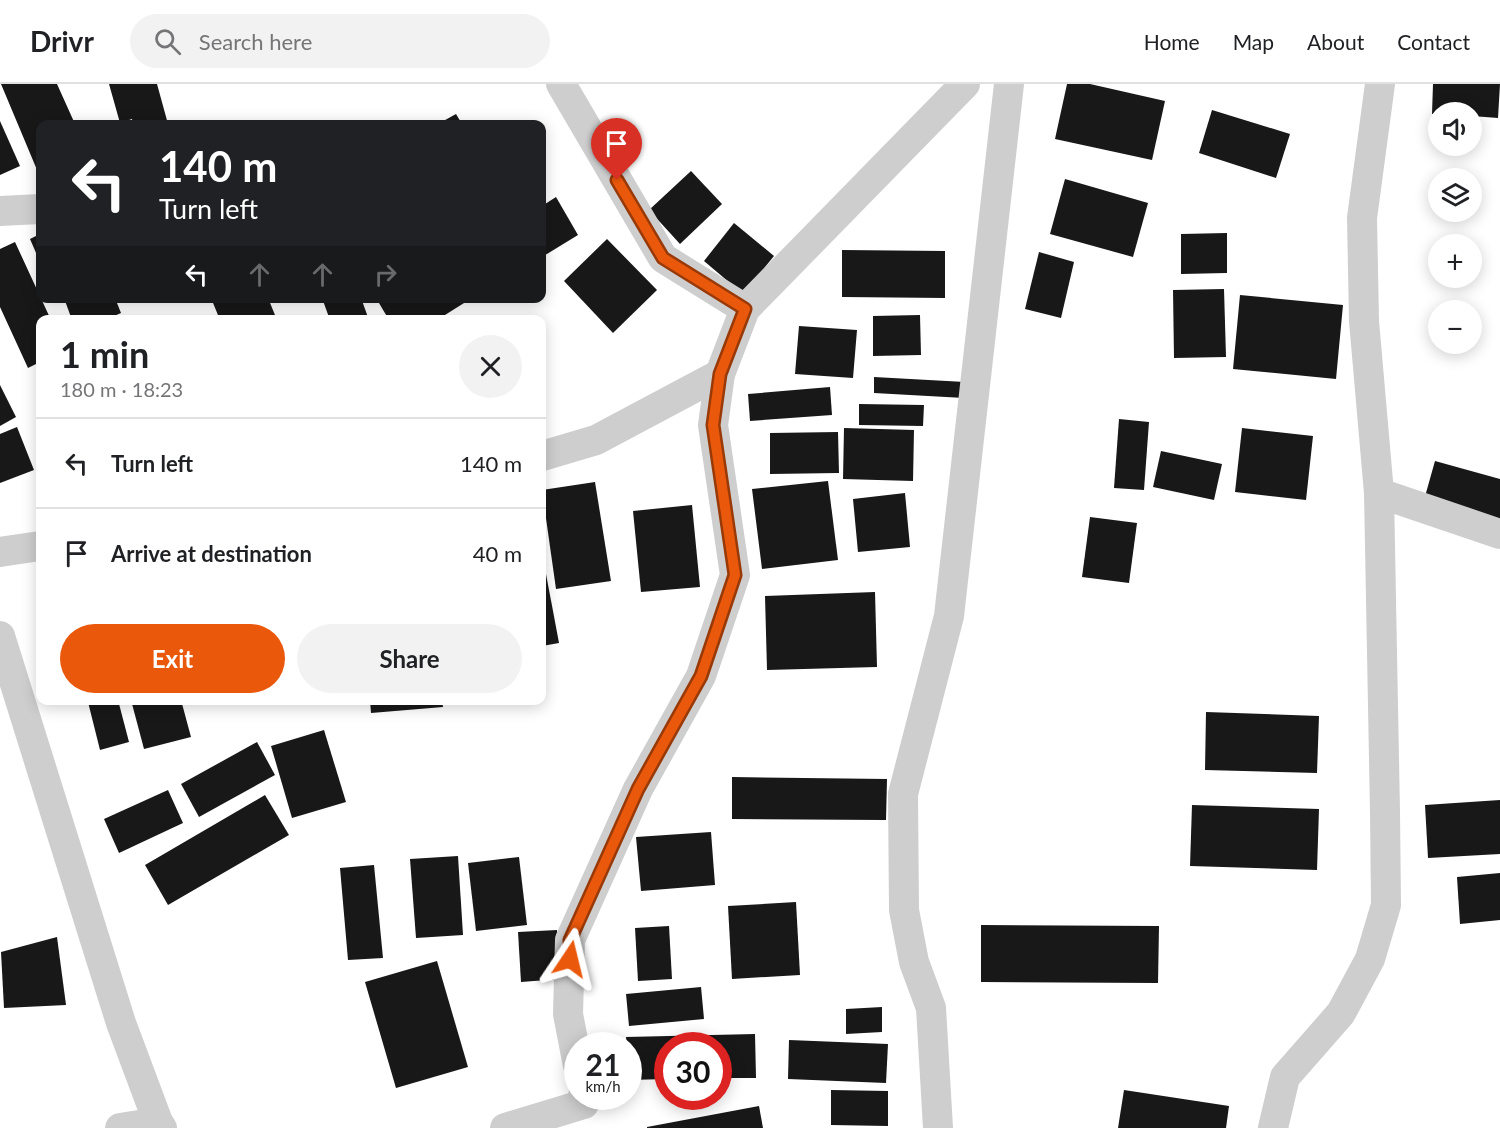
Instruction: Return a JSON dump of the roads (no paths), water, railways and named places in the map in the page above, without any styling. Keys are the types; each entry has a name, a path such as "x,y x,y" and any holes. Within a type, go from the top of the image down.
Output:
{"street":[{"path":"561,84 663,258 745,309"},
{"path":"571,1032 568,1014 570,940 638,789 701,676 735,575 713,425 720,374 745,309 965,84"},
{"path":"938,1128 931,1008 914,962 904,910 903,794 950,616 1009,84"},
{"path":"1273,1128 1285,1077 1341,1013 1370,959 1386,905 1379,493 1364,321 1362,218 1380,84"},
{"path":"0,211 36,209"},
{"path":"546,455 596,440 720,374"},
{"path":"1379,493 1500,534"},
{"path":"0,552 36,547"},
{"path":"0,636 121,1023 160,1125 120,1128"},
{"path":"505,1128 582,1110"}]}
